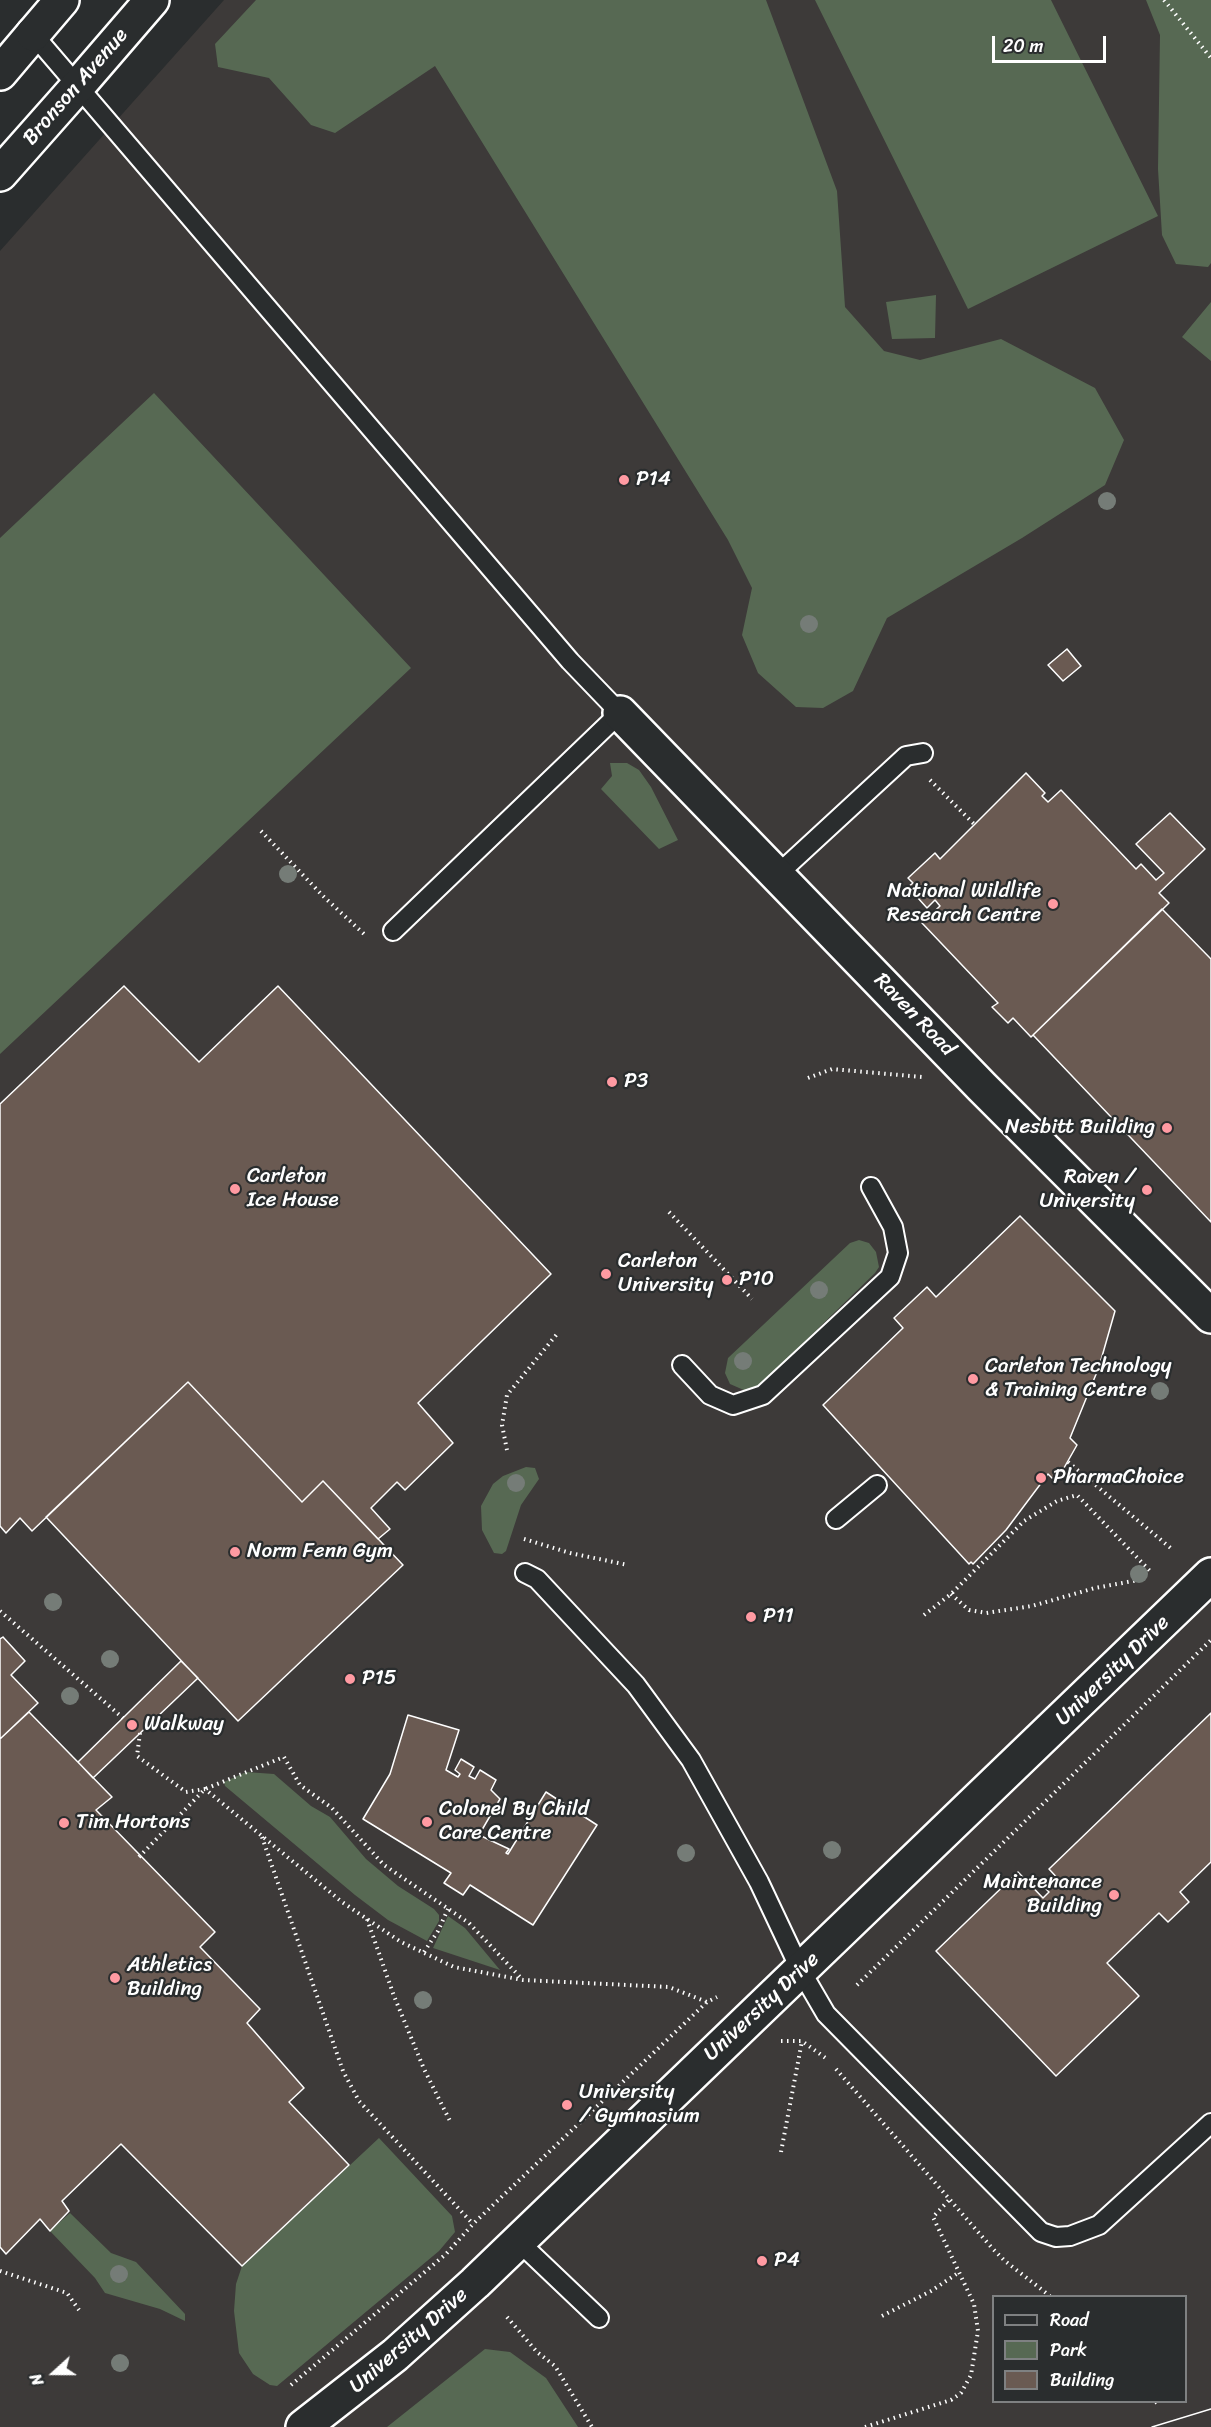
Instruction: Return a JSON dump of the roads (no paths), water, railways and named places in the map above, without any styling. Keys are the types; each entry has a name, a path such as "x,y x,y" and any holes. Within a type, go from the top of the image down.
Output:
{"main road":[{"path":"0,73 62,0"},
{"name":"Bronson Avenue","path":"0,174 152,0"},
{"name":"Raven Road","path":"620,713 982,1087 1211,1316"},
{"name":"University Drive","path":"303,2427 428,2327 1211,1575"}],"lane":[{"path":"33,34 570,661 620,713 393,931"},
{"path":"777,875 915,755"},
{"path":"682,1365 710,1395 734,1405 763,1395 890,1277 898,1253 894,1236 871,1187"},
{"path":"836,1519 877,1485"},
{"path":"525,1573 537,1578 636,1685 691,1760 759,1882 801,1971 826,2014 1041,2232 1056,2237 1070,2236 1098,2225 1211,2123"},
{"path":"517,2240 599,2318"}],"tram line":[{"path":"1152,2427 1211,2409"}],"place":[{"name":"P14","path":"624,480"},
{"name":"National Wildlife Research Centre","path":"1053,904"},
{"name":"P3","path":"612,1082"},
{"name":"Nesbitt Building","path":"1167,1128"},
{"name":"Carleton Ice House","path":"235,1189"},
{"name":"Raven / University","path":"1147,1190"},
{"name":"Carleton University","path":"606,1274"},
{"name":"P10","path":"727,1280"},
{"name":"Carleton Technology & Training Centre","path":"973,1379"},
{"name":"PharmaChoice","path":"1041,1478"},
{"name":"Norm Fenn Gym","path":"235,1552"},
{"name":"P11","path":"751,1617"},
{"name":"P15","path":"350,1679"},
{"name":"Walkway","path":"132,1725"},
{"name":"Colonel By Child Care Centre","path":"427,1822"},
{"name":"Tim Hortons","path":"64,1823"},
{"name":"Maintenance Building","path":"1114,1895"},
{"name":"Athletics Building","path":"115,1978"},
{"name":"University / Gymnasium","path":"567,2105"},
{"name":"P4","path":"762,2261"}]}
